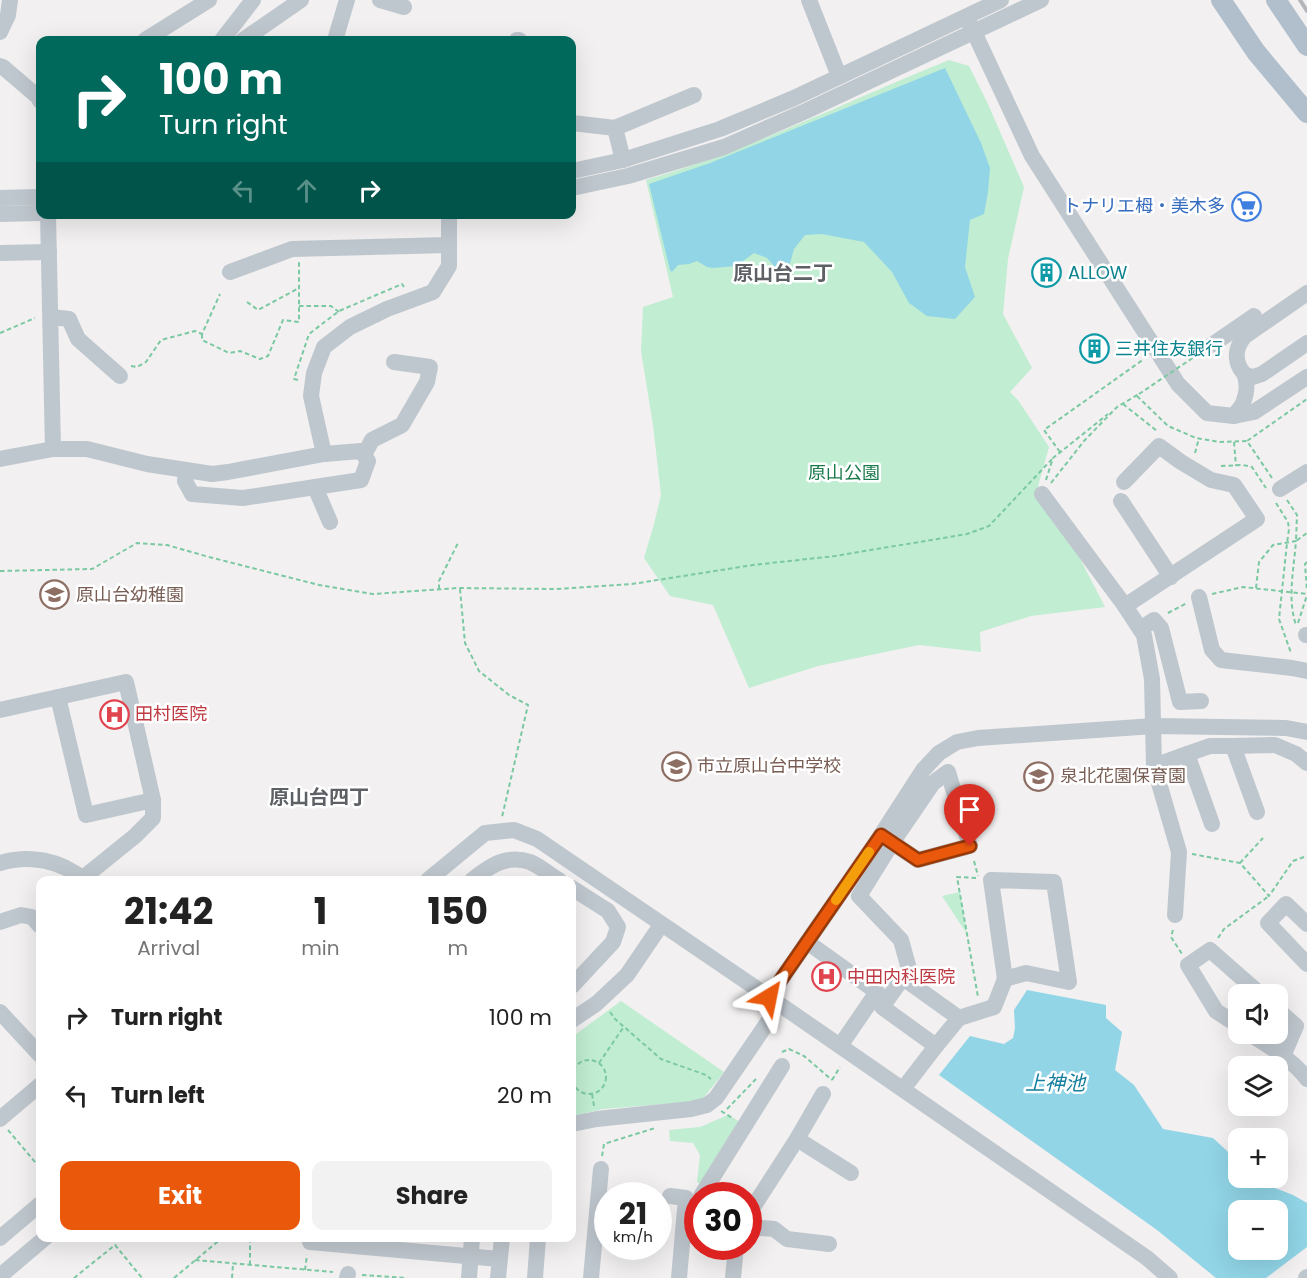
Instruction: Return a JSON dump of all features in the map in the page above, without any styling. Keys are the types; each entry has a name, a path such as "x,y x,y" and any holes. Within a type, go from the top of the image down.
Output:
{"main road":[{"path":"1221,0 1256,52 1307,112"},
{"path":"1276,0 1307,46"}],"street":[{"path":"0,32 9,7 18,0"},
{"path":"151,36 209,0"},
{"path":"225,36 253,0"},
{"path":"249,36 301,0"},
{"path":"336,36 347,0"},
{"path":"380,0 404,7"},
{"path":"809,0 839,76"},
{"path":"576,170 623,160 720,129 794,98 1001,0"},
{"path":"576,187 628,176 724,147 806,111 1041,0"},
{"path":"966,17 1032,156 1178,384 1207,413 1234,416 1254,412 1307,377"},
{"path":"0,66 36,95"},
{"path":"576,123 615,128 694,95"},
{"path":"615,128 623,160"},
{"path":"0,198 36,197"},
{"path":"0,214 36,213"},
{"path":"48,219 53,449"},
{"path":"324,454 311,396 314,373 324,347 350,327 387,309 433,292 449,266 449,219"},
{"path":"230,272 292,249 449,245"},
{"path":"0,253 49,252"},
{"path":"1206,349 1307,280"},
{"path":"1234,416 1244,403 1246,390 1245,375 1239,366 1237,357 1240,341 1307,293"},
{"path":"51,314 69,319 78,339 122,370"},
{"path":"1245,375 1253,377 1262,374 1307,343"},
{"path":"364,455 372,440 402,425 427,382 430,367 394,362"},
{"path":"1124,482 1159,446 1211,480 1234,485 1257,519 1125,606"},
{"path":"0,459 53,449 87,449 147,464 186,470 212,474 324,454 361,451 368,461 361,480 243,498 192,494 185,481 186,470"},
{"path":"1280,489 1307,472"},
{"path":"315,487 330,522"},
{"path":"1042,494 1125,606 1147,625 1161,628 1180,702 1201,701"},
{"path":"1120,501 1171,577"},
{"path":"1199,597 1212,650 1221,660 1307,671"},
{"path":"1147,625 1144,635 1152,679 1154,766 1179,852 1175,915"},
{"path":"0,710 126,682 153,800 153,818 87,876"},
{"path":"58,697 86,815 153,800"},
{"path":"936,1046 882,1007 909,969 901,940 859,896 923,770 939,753 957,742 978,738 1154,726 1286,728 1307,732"},
{"path":"1154,766 1210,746 1275,745 1296,754 1307,764"},
{"path":"1233,746 1257,812"},
{"path":"1187,754 1212,825"},
{"path":"769,997 807,942 887,839 933,783 948,772 970,846 918,860 887,839"},
{"path":"433,876 485,833 514,830 537,839 1147,1258 1170,1278"},
{"path":"0,863 12,859 39,859 58,865 78,876"},
{"path":"477,876 488,867 510,859 531,862 553,876"},
{"path":"903,1089 959,1018 994,1007 1005,978 991,880 1054,882 1069,982 1026,973 1005,978"},
{"path":"576,891 608,911 618,927 613,942 576,982"},
{"path":"1307,924 1286,904 1268,923 1307,964"},
{"path":"0,922 21,915 32,916 36,922"},
{"path":"576,1017 596,1004 627,975 661,925"},
{"path":"807,942 877,992 840,1046"},
{"path":"1228,1019 1216,1011 1188,965 1210,950 1249,984"},
{"path":"903,978 959,1018"},
{"path":"0,1012 36,1051"},
{"path":"576,1123 707,1105 716,1098 772,1016"},
{"path":"1265,1044 1283,1056 1296,1026 1288,1019"},
{"path":"1288,1060 1305,1072"},
{"path":"710,1182 782,1066"},
{"path":"3,1124 36,1089"},
{"path":"762,1193 823,1094"},
{"path":"797,1138 851,1173"},
{"path":"591,1278 601,1169"},
{"path":"0,1238 36,1207"},
{"path":"679,1278 684,1222"},
{"path":"762,1228 774,1229 787,1239 829,1244"},
{"path":"0,1276 40,1242"},
{"path":"310,1242 499,1259"},
{"path":"469,1278 472,1242"},
{"path":"498,1278 501,1242"},
{"path":"535,1278 538,1242"},
{"path":"733,1278 735,1260"}],"path":[{"path":"220,294 202,334 202,340 229,352 240,351 260,359 268,357 284,320 299,322 299,249"},
{"path":"247,302 258,310 299,288"},
{"path":"299,306 331,306 339,311 350,327"},
{"path":"0,333 51,314"},
{"path":"122,370 137,367 146,362 161,340 195,331 202,334"},
{"path":"0,572 93,569 137,543 168,545 319,585 373,594 439,589 556,590 632,584 753,565 835,556 967,534 989,526 1053,458 1118,407 1206,349"},
{"path":"1060,452 1044,430 1156,350"},
{"path":"1138,395 1168,426 1199,438 1220,442 1247,441 1307,399"},
{"path":"1042,494 1084,441 1118,407"},
{"path":"1194,458 1199,438"},
{"path":"1247,441 1297,515 1292,592 1292,612 1297,626 1307,593 1305,564 1307,562"},
{"path":"1234,442 1236,466"},
{"path":"1042,494 1053,458"},
{"path":"1256,588 1259,562 1273,545 1296,541 1307,533"},
{"path":"439,589 439,581 458,543"},
{"path":"1287,543 1279,619 1292,655"},
{"path":"1147,625 1199,597 1243,587 1307,593"},
{"path":"460,589 465,643 480,671 509,695 528,705 499,831"},
{"path":"1240,863 1263,838"},
{"path":"970,846 979,879 957,877 980,1011"},
{"path":"1179,852 1240,863 1269,896"},
{"path":"1210,950 1224,929 1269,896 1293,861 1307,856"},
{"path":"1175,915 1172,937 1188,965"},
{"path":"609,1010 615,1019 661,1059 706,1075 723,1088"},
{"path":"599,1063 624,1027"},
{"path":"576,1065 586,1059 591,1059 599,1063 606,1074 604,1085 592,1094 583,1093 576,1087"},
{"path":"823,1094 840,1067"},
{"path":"3,1124 36,1163"},
{"path":"601,1169 604,1144 660,1127"},
{"path":"174,1278 217,1242"},
{"path":"250,1242 250,1265"},
{"path":"74,1278 115,1245 142,1278"},
{"path":"195,1260 348,1276 407,1278"},
{"path":"231,1278 233,1264"}],"green space":[{"name":"原山公園","path":"949,60 969,66 1024,187 1008,259 1003,314 1032,368 1010,392 1018,400 1049,447 1035,497 1073,545 1105,607 1031,616 980,632 981,652 919,645 818,666 749,688 713,605 670,596 644,558 661,495 641,351 643,307 673,297 646,180 761,139"},
{"path":"960,892 967,934 942,896"},
{"path":"621,1001 724,1072 701,1101 603,1109 576,1115 576,1034"},
{"path":"728,1115 745,1125 709,1182 697,1182 700,1155 693,1143 670,1141 669,1130 700,1127"}],"water":[{"path":"945,68 981,143 990,168 984,214 970,220 965,267 975,297 955,319 927,316 909,303 892,272 864,242 822,234 805,235 794,249 789,267 776,268 767,258 754,253 736,266 713,268 697,261 678,265 672,272 670,270 649,184 710,163"},
{"name":"上神池","path":"1027,990 1106,1005 1106,1018 1122,1032 1115,1070 1134,1085 1163,1129 1213,1138 1228,1152 1228,1188 1275,1188 1307,1203 1307,1247 1266,1278 1216,1278 1157,1230 939,1075 970,1036 1004,1044 1013,1038 1014,1010"}],"railway":[{"path":"1300,0 1307,11"}],"slow traffic":[{"path":"836,900 869,852"}],"place":[{"name":"トナリエ栂・美木多","path":"1246,206"},
{"name":"ALLOW","path":"1047,273"},
{"name":"三井住友銀行","path":"1094,349"},
{"name":"原山台幼稚園","path":"55,595"},
{"name":"田村医院","path":"114,714"},
{"name":"市立原山台中学校","path":"676,766"},
{"name":"泉北花園保育園","path":"1039,776"},
{"name":"中田内科医院","path":"826,977"}],"district":[{"name":"原山台二丁","path":"783,273"},
{"name":"原山台四丁","path":"319,797"}],"route":[{"path":"769,997 881,835 918,860 970,846"}]}
